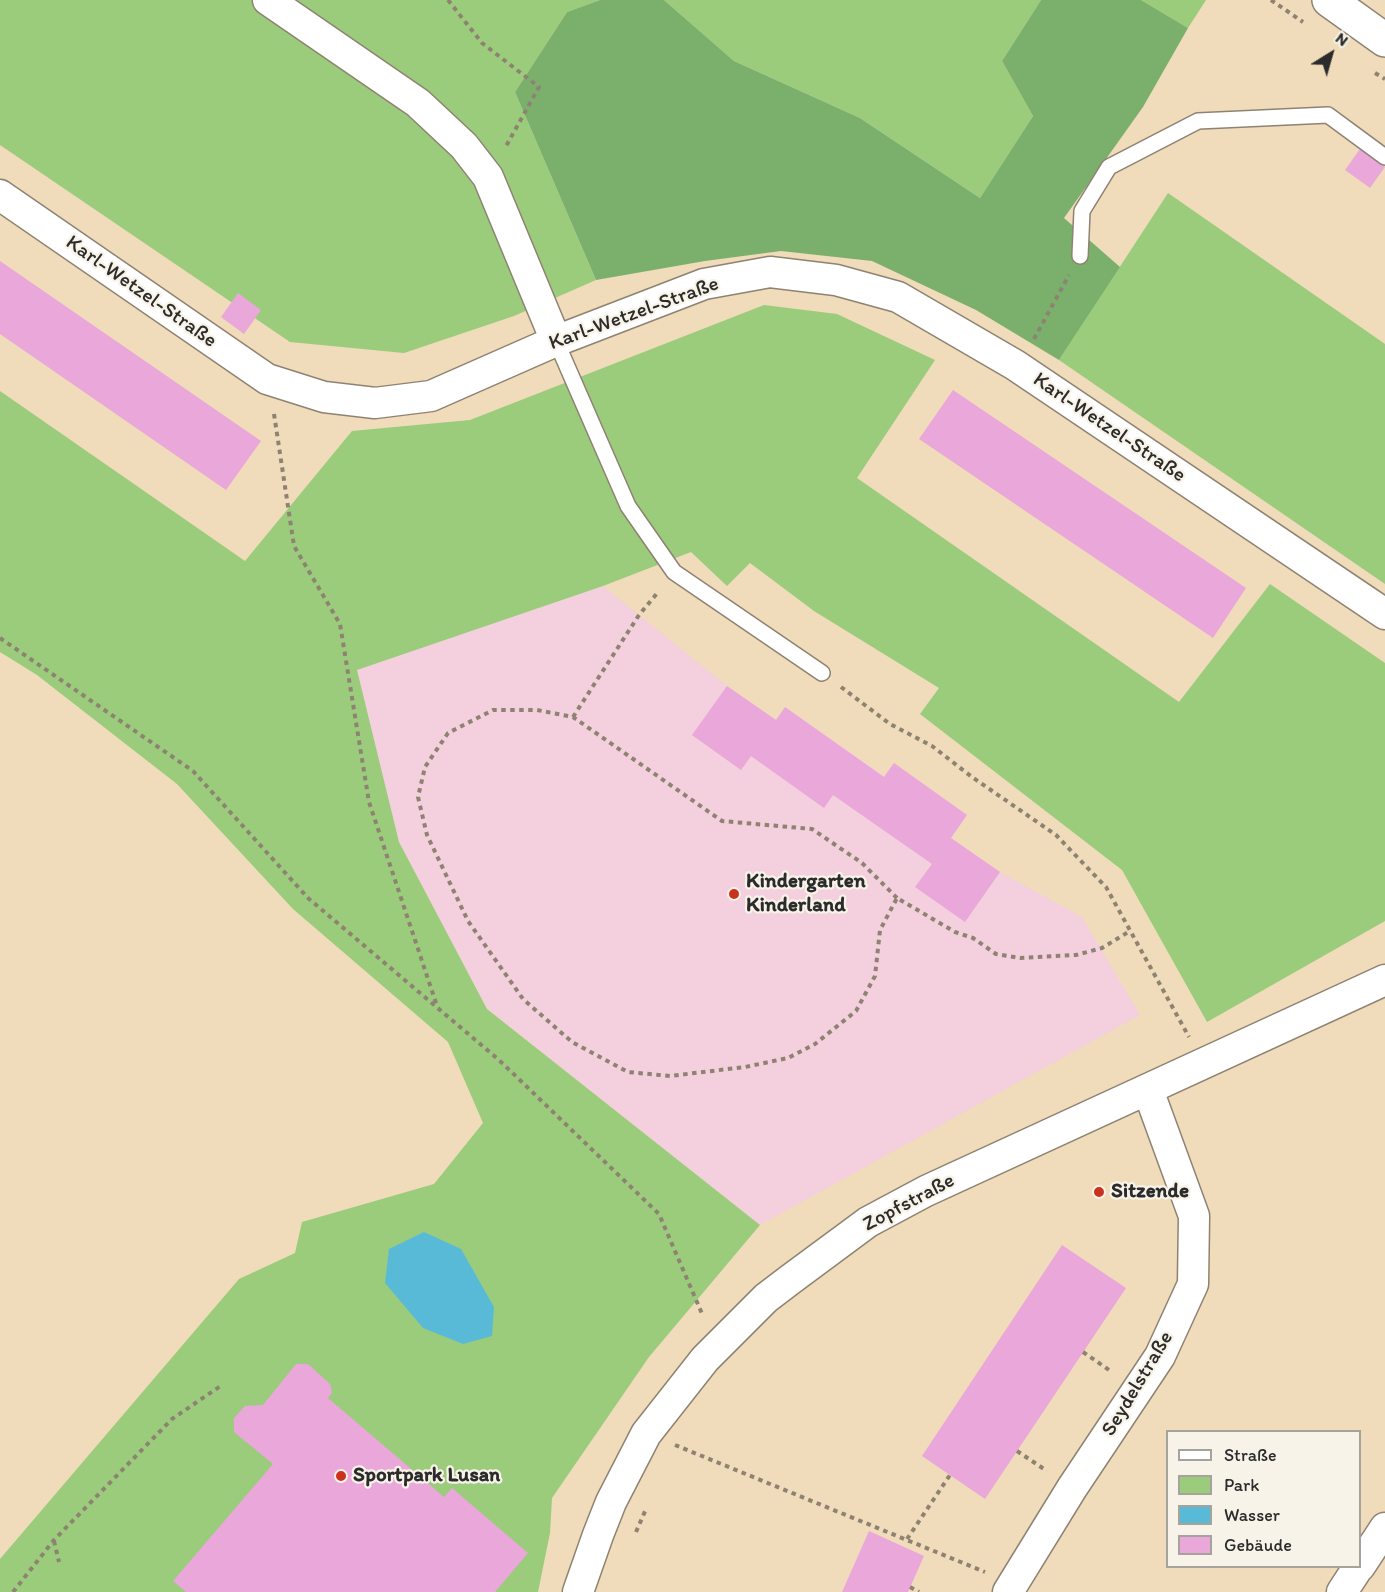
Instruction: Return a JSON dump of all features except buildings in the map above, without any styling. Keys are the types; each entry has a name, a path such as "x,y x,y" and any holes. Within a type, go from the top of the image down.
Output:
{"street":[{"path":"268,0 418,103 464,146 488,177 556,341"},
{"path":"1329,0 1385,40"},
{"name":"Karl-Wetzel-Straße","path":"0,195 267,379 324,397 375,403 431,396 556,341 704,284 770,272 836,280 898,297 1015,365 1385,614"},
{"name":"Zopfstraße","path":"579,1592 597,1535 611,1502 646,1434 705,1359 766,1298 868,1222 926,1191 1385,980"},
{"name":"Seydelstraße","path":"1011,1588 1072,1488 1160,1356 1193,1284 1194,1216 1148,1090"},
{"path":"1361,1563 1385,1528"},
{"path":"1342,1592 1358,1568"}],"lane":[{"path":"1080,256 1082,211 1109,167 1198,121 1328,116 1385,157"},
{"path":"556,341 628,506 674,572 822,673"}],"path":[{"path":"448,0 482,43 539,87 517,127"},
{"path":"1029,347 1080,256"},
{"path":"267,379 294,546 340,624 369,802 437,1007"},
{"path":"573,717 639,615 674,572"},
{"path":"0,638 193,771 308,898 499,1060 659,1214 700,1312 724,1340"},
{"path":"822,673 890,724 932,746 972,777 1056,835 1106,887 1204,1064"},
{"path":"897,898 880,930 875,976 856,1011 815,1044 788,1058 745,1067 670,1076 628,1072 572,1042 523,999 468,921 427,835 418,797 425,767 448,733 493,710 537,710 573,717 722,821 812,829 862,863 897,898 955,932 974,938 996,954 1020,958 1076,956 1102,948 1130,931"},
{"path":"1083,1352 1105,1368"},
{"path":"13,1592 54,1540 172,1419 222,1385"},
{"path":"646,1434 907,1539 1011,1588"},
{"path":"1017,1451 1038,1465"},
{"path":"907,1539 950,1475"},
{"path":"634,1539 647,1507"},
{"path":"54,1540 59,1562"},
{"path":"910,1587 918,1592"}],"shaded area":[{"name":"Kindergarten Kinderland","path":"603,586 727,686 776,720 785,707 884,776 894,763 967,815 951,838 1000,872 1082,917 1140,1015 760,1225 487,1009 399,842 356,670"}],"green space":[{"path":"0,0 600,0 567,12 515,92 596,280 514,316 404,353 290,342 0,145"},
{"path":"600,0 664,0 734,61 860,118 980,198 1033,116 1002,61 1041,0 1141,0 1188,28 1143,107 1064,218 1120,267 1059,360 976,310 872,261 781,251 705,261 596,280 515,92 567,12"},
{"path":"664,0 1041,0 1002,61 1033,116 980,198 860,118 734,61"},
{"path":"1141,0 1206,0 1188,28"},
{"path":"1168,193 1385,344 1385,584 1059,360"},
{"path":"764,305 837,314 935,360 857,478 1179,702 1270,584 1385,663 1385,921 1207,1022 1122,870 920,714 939,688 814,611 750,563 727,586 691,552 603,586 357,670 399,842 487,1009 760,1225 649,1357 552,1498 550,1533 538,1592 0,1592 0,1559 239,1279 295,1253 302,1222 434,1184 483,1123 448,1042 293,909 177,784 37,675 0,652 0,391 245,561 352,431 470,420"}],"water":[{"path":"424,1232 461,1249 494,1307 492,1336 463,1344 423,1328 385,1283 389,1249"}],"place":[{"name":"Kindergarten Kinderland","path":"734,894"},
{"name":"Sitzende","path":"1099,1192"},
{"name":"Sportpark Lusan","path":"341,1476"}]}
